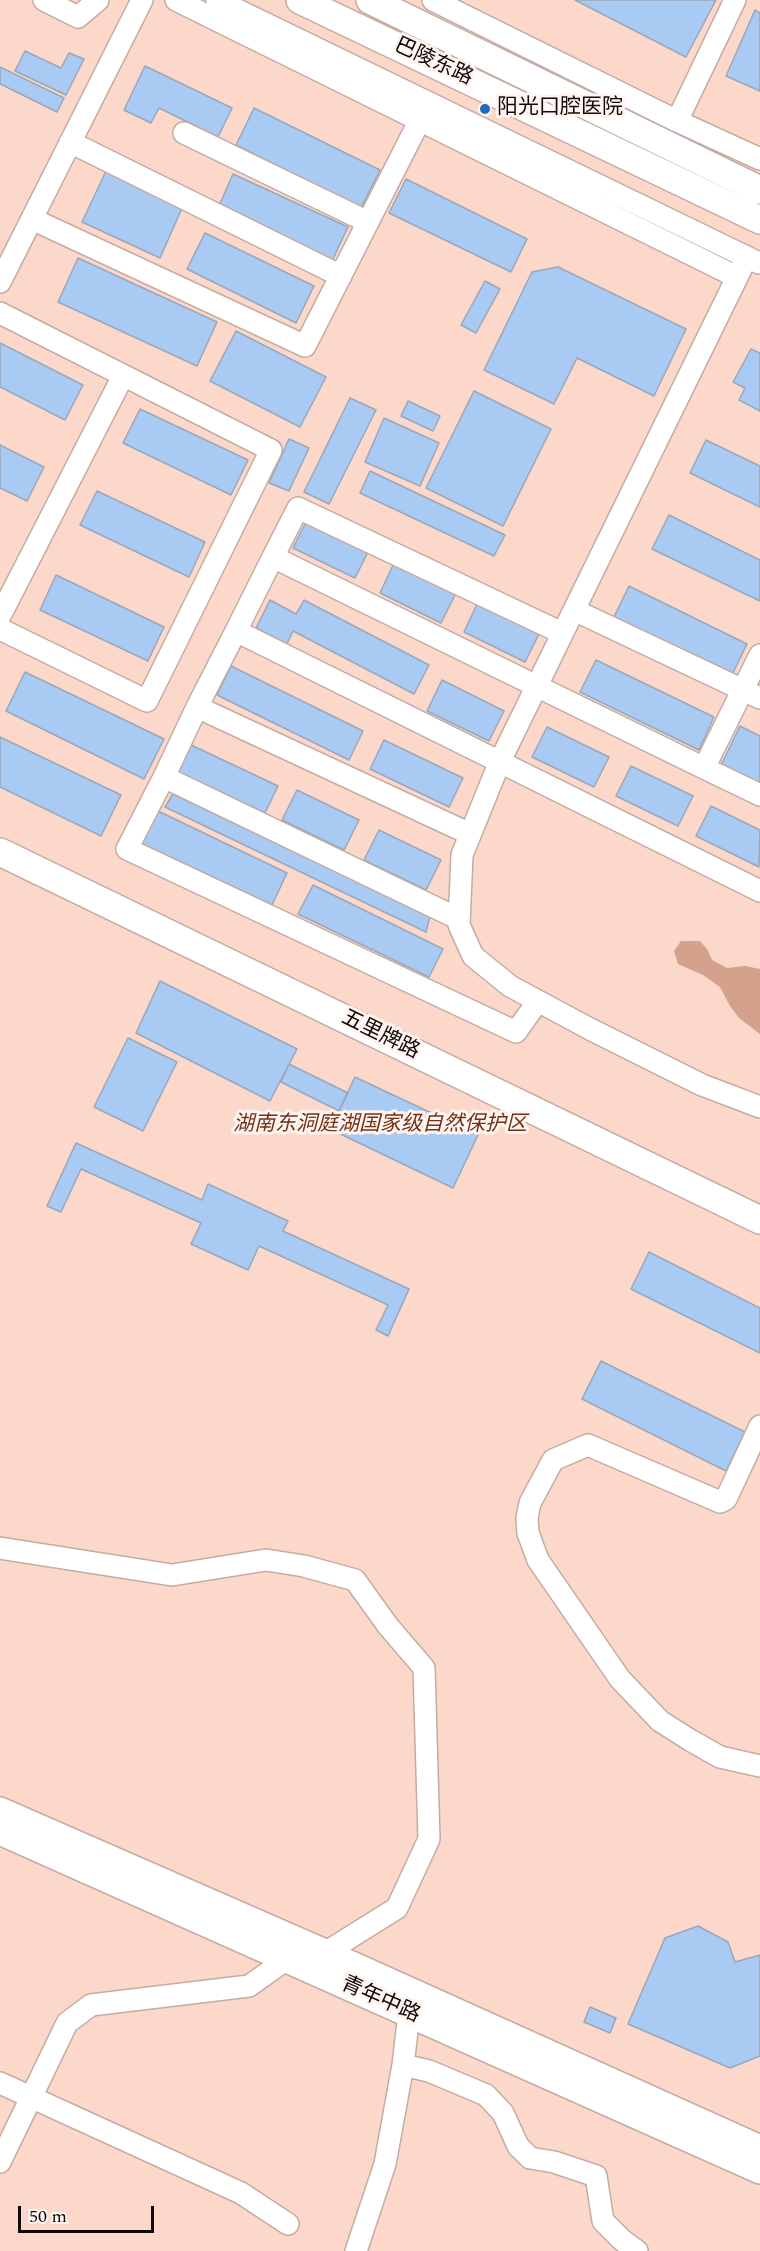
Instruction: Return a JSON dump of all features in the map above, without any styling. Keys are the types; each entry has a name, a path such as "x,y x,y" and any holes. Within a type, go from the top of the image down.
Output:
{"main road":[{"name":"巴陵东路","path":"300,0 760,220"},
{"name":"巴陵东路","path":"370,0 760,190"},
{"name":"五里牌路","path":"0,852 760,1220"},
{"name":"五里牌路","path":"0,869 760,1237"},
{"path":"0,1811 325,1953 760,2149"},
{"name":"青年中路","path":"0,1831 760,2170"}],"street":[{"path":"44,0 78,17 98,0"},
{"path":"0,282 142,0"},
{"path":"176,0 754,260 737,277 500,761 462,855 459,925 473,956 510,986 702,1085 760,1107"},
{"path":"217,0 737,277"},
{"path":"433,0 676,121 760,159"},
{"path":"676,121 735,0"},
{"path":"32,219 305,346 425,111"},
{"path":"184,133 368,222"},
{"path":"70,142 341,276"},
{"path":"0,314 271,450 147,701 0,629"},
{"path":"0,616 123,376"},
{"path":"538,1001 516,1032 128,849 298,508 562,633"},
{"path":"273,557 760,795"},
{"path":"574,610 751,694"},
{"path":"236,631 760,891"},
{"path":"704,768 751,694 760,655"},
{"path":"197,707 470,834"},
{"path":"164,777 459,919"},
{"path":"760,1426 726,1499 720,1502 588,1445 553,1460 530,1503 527,1518 528,1533 538,1560 620,1679 660,1721 690,1740 720,1757 760,1766"},
{"path":"0,1548 172,1575 266,1560 303,1566 355,1580 388,1626 424,1668 429,1839 397,1908 325,1953"},
{"path":"0,2162 67,2023 91,2005 249,1986 287,1959"},
{"path":"356,2251 385,2164 403,2066 409,2014"},
{"path":"403,2066 429,2071 486,2095 503,2114 518,2146 530,2158 554,2162 596,2175 603,2221 637,2251"},
{"path":"0,2083 241,2193 288,2224"}],"green space":[{"name":"湖南东洞庭湖国家级自然保护区","path":"0,0 760,0 760,2251 0,2251"}],"shaded area":[{"path":"681,941 700,941 712,960 727,968 745,966 760,969 760,1034 739,1018 720,987 703,975 678,964 674,951"}],"building":[{"path":"575,0 716,0 686,57"},
{"path":"755,10 760,13 760,91 726,76"},
{"path":"25,51 61,68 69,53 84,59 66,95 15,71"},
{"path":"145,66 232,108 218,137 159,108 151,123 124,110"},
{"path":"0,67 64,98 57,112 0,84"},
{"path":"254,108 380,170 361,208 236,145"},
{"path":"106,171 183,206 160,258 82,222"},
{"path":"233,174 348,227 332,261 218,208"},
{"path":"406,179 527,239 511,272 389,213"},
{"path":"205,233 314,286 296,323 187,269"},
{"path":"78,258 217,322 197,366 58,302"},
{"path":"558,267 686,329 654,396 577,358 554,404 484,370 532,272"},
{"path":"485,281 500,289 476,333 461,325"},
{"path":"236,331 326,377 300,427 210,381"},
{"path":"0,343 83,385 65,420 0,387"},
{"path":"751,349 760,353 760,411 739,400 745,388 733,382"},
{"path":"474,391 551,429 503,526 426,488"},
{"path":"350,398 376,410 329,504 304,492"},
{"path":"408,401 440,416 433,431 401,416"},
{"path":"140,409 248,460 231,495 123,443"},
{"path":"384,418 439,443 420,486 365,462"},
{"path":"289,439 309,448 289,491 269,483"},
{"path":"706,440 760,466 760,507 690,473"},
{"path":"0,445 44,467 27,501 0,488"},
{"path":"370,471 505,535 494,556 360,493"},
{"path":"97,491 205,542 189,577 80,525"},
{"path":"669,515 760,560 760,601 652,549"},
{"path":"308,518 370,548 355,578 293,548"},
{"path":"394,563 456,593 441,623 380,593"},
{"path":"56,575 164,627 148,661 40,610"},
{"path":"629,586 747,644 731,677 613,619"},
{"path":"270,600 296,614 304,600 429,665 414,694 293,631 287,644 256,628"},
{"path":"478,602 540,632 525,662 464,632"},
{"path":"596,660 714,717 699,750 580,692"},
{"path":"231,666 363,731 349,760 217,695"},
{"path":"25,672 164,739 144,779 6,711"},
{"path":"442,680 504,711 489,741 427,711"},
{"path":"740,726 760,736 760,786 720,767"},
{"path":"547,727 609,757 594,787 532,757"},
{"path":"0,737 121,795 101,836 0,787"},
{"path":"384,740 463,778 449,807 370,769"},
{"path":"189,744 278,786 265,813 176,771"},
{"path":"631,766 693,796 678,826 616,796"},
{"path":"297,790 359,820 344,850 282,820"},
{"path":"173,794 430,916 426,932 165,807"},
{"path":"711,806 760,830 759,867 696,836"},
{"path":"156,810 287,873 272,905 140,843"},
{"path":"379,830 441,860 426,890 364,860"},
{"path":"313,885 443,949 429,977 298,914"},
{"path":"160,981 297,1049 270,1101 136,1033"},
{"path":"128,1038 177,1062 143,1131 94,1107"},
{"path":"289,1064 348,1093 339,1111 281,1082"},
{"path":"355,1077 478,1135 453,1188 330,1129"},
{"path":"76,1143 202,1200 208,1184 288,1221 283,1231 409,1289 388,1336 376,1330 388,1305 259,1246 248,1270 191,1244 201,1223 81,1169 61,1212 47,1206"},
{"path":"649,1252 760,1308 760,1353 631,1289"},
{"path":"601,1361 745,1432 726,1471 582,1399"},
{"path":"698,1926 728,1942 735,1962 760,1955 760,2056 730,2068 628,2024 665,1938"},
{"path":"590,2007 616,2018 610,2033 584,2022"}],"place":[{"name":"阳光口腔医院","path":"485,109"}]}
